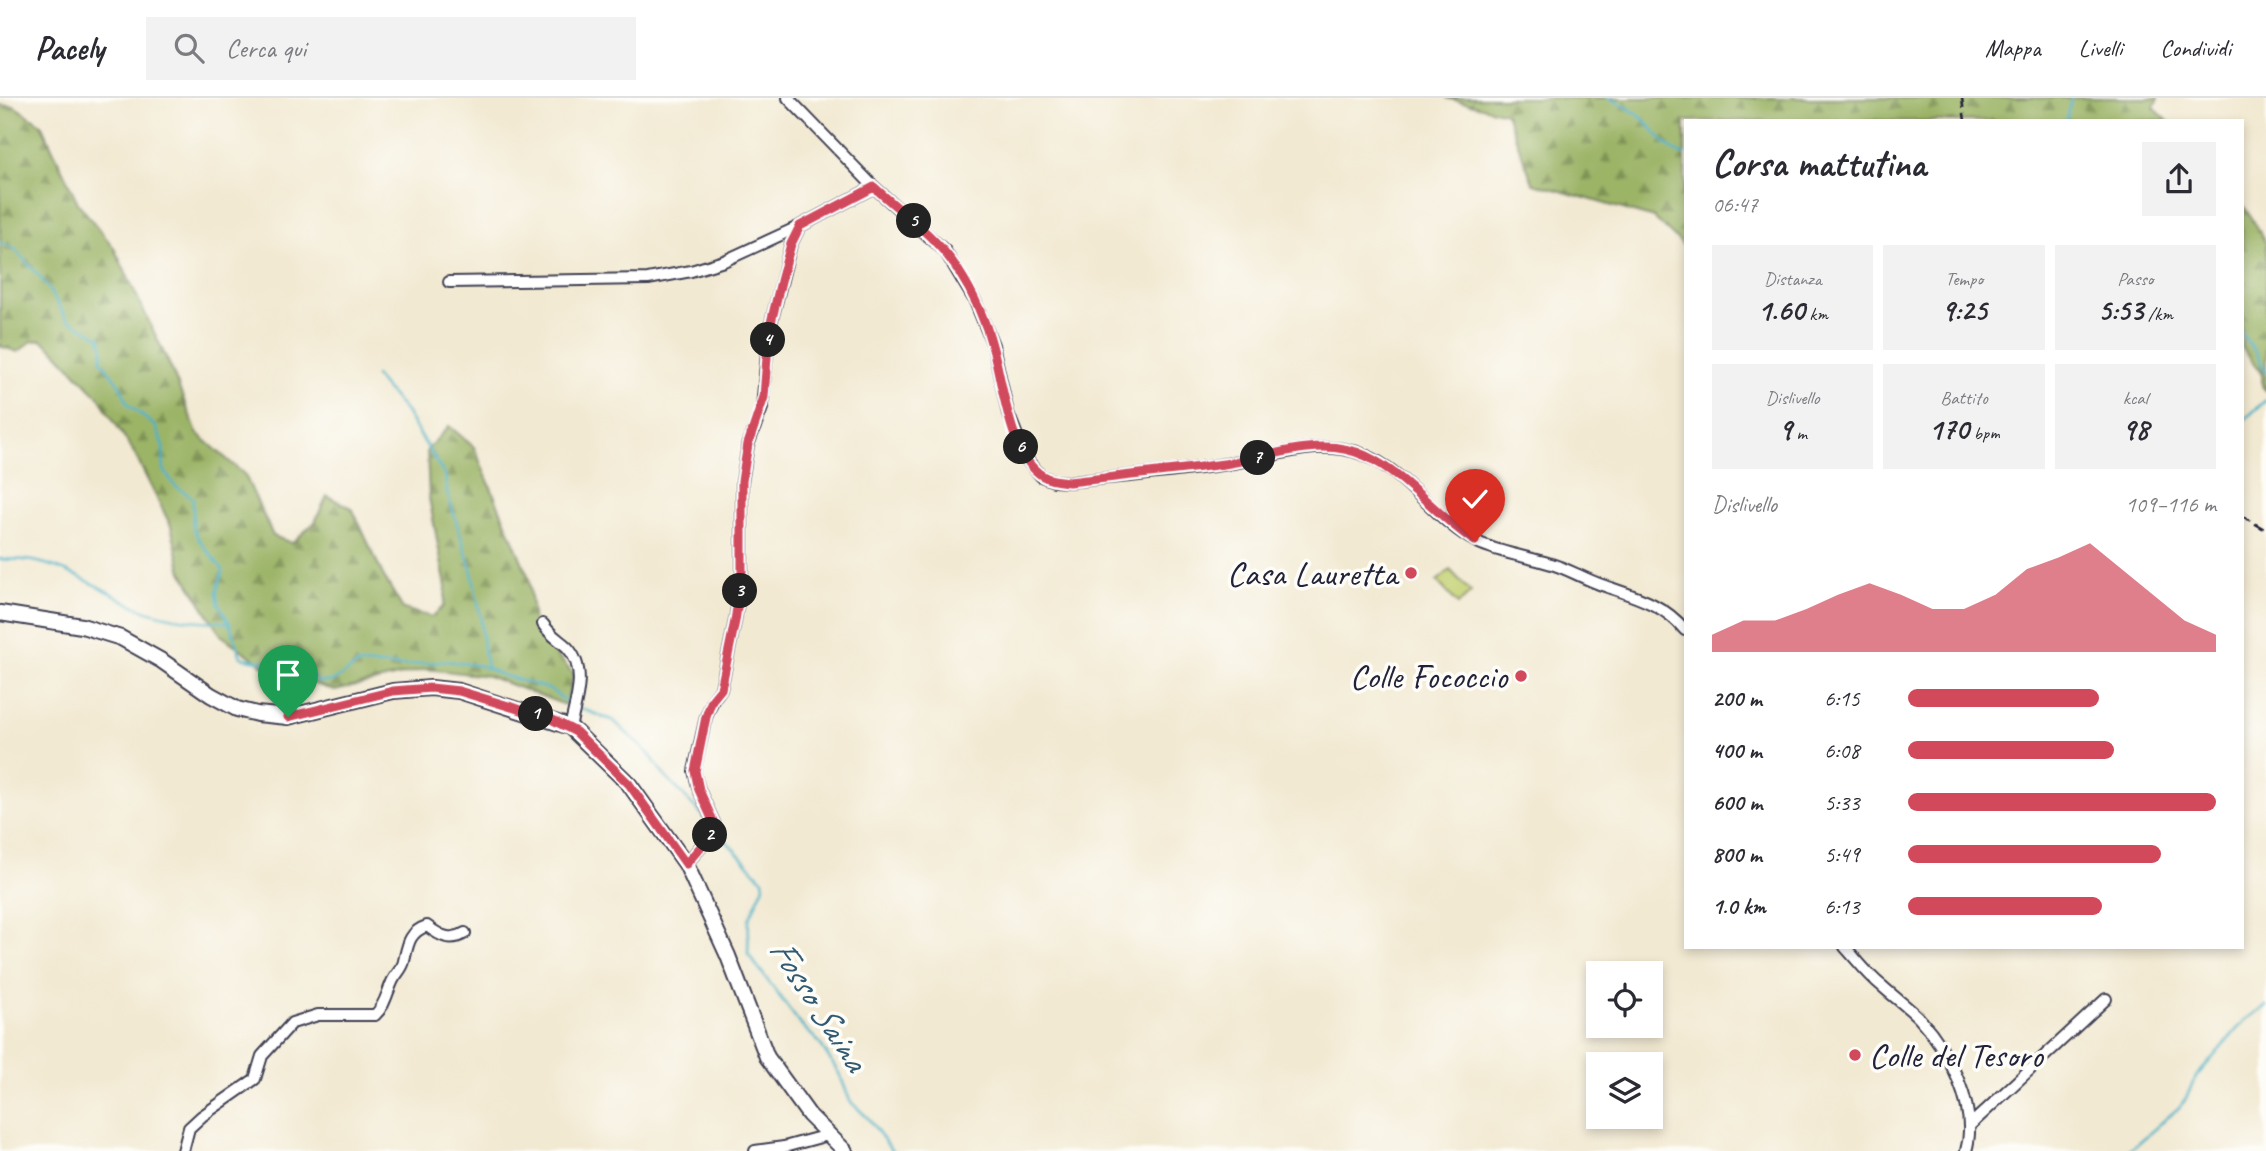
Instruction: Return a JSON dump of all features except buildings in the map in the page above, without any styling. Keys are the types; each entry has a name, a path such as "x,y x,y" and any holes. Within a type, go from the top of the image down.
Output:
{"main road":[{"path":"0,613 82,626 121,638 162,661 211,695 237,709 257,714 288,717 393,691 431,688 459,691 570,726 629,784 686,864 728,956 767,1057 809,1115 845,1151"}],"street":[{"path":"788,98 874,187 945,251 975,301 993,345 1016,437 1027,460 1041,476 1054,481 1069,482 1239,462 1294,449 1348,450 1379,463 1401,479 1434,511 1475,541 1492,549 1549,563 1601,585 1633,594 1669,613 1684,629"},
{"path":"449,282 648,279 691,271 724,261 800,226 874,187"},
{"path":"686,864 709,837 714,823 699,790 695,771 706,717 712,700 721,689 735,621 742,575 742,481 748,444 762,408 769,331 791,244 800,226"},
{"path":"543,624 576,661 580,688 570,726"},
{"path":"183,1151 189,1128 255,1079 262,1056 292,1023 318,1015 375,1015 381,1010 393,980 404,963 410,937 418,929 427,926 445,937 457,938 465,933"},
{"path":"1847,949 1867,972 1920,1020 1956,1073 1969,1126 1966,1151"},
{"path":"1969,1126 2106,999"},
{"path":"755,1151 795,1145 828,1135"}],"green space":[{"path":"1446,98 2158,98 2154,108 2166,119 1684,119 1684,246 1654,218 1533,183 1506,113"},
{"path":"0,105 14,106 41,124 78,203 114,248 171,368 197,433 245,475 273,536 292,543 315,522 327,496 352,508 383,575 403,609 432,617 444,606 446,587 429,498 427,450 449,426 474,447 529,578 535,633 574,674 565,705 488,676 427,669 335,691 267,668 221,635 182,572 171,526 133,451 98,396 42,340 32,341 18,352 0,346"},
{"path":"2244,206 2266,243 2266,391 2262,386 2262,374 2244,351"},
{"path":"1450,570 1471,592 1458,604 1437,581"}],"waterway":[{"path":"1608,98 1634,112 1666,144 1684,155"},
{"path":"2066,119 2071,98"},
{"path":"0,243 13,247 45,283 67,319 100,337 103,351 101,360 121,387 128,404 156,427 163,446 164,470 174,485 193,498 193,527 199,540 223,570 217,592 219,604 229,622 241,657 292,666 310,674 318,682 334,681 359,664 400,666 448,661 482,666 549,689 571,704"},
{"path":"2244,337 2257,354 2266,373"},
{"path":"375,376 406,412 445,476 447,492 472,572 488,669"},
{"path":"2244,420 2266,400"},
{"name":"Fosso Saina","path":"0,559 29,560 50,565 155,614 229,622"},
{"name":"Fosso Saina","path":"577,707 614,721 650,755 664,775 707,820"},
{"name":"Fosso Saina","path":"716,830 763,880 764,886 749,919 748,954 801,1025 819,1042 840,1075 850,1101 868,1118 892,1151"},
{"path":"2129,1151 2183,1104 2196,1077 2245,1020 2266,1006"}],"railway":[{"path":"1962,98 1965,119"},
{"path":"2244,517 2266,530"}],"place":[{"name":"Casa Lauretta","path":"1411,573"},
{"name":"Colle Fococcio","path":"1521,676"},
{"name":"Colle del Tesoro","path":"1855,1055"}],"route":[{"path":"288,717 393,691 431,688 459,691 570,726 629,784 686,864 709,837 714,823 699,790 695,771 706,717 712,700 721,689 735,621 742,575 742,481 748,444 762,408 769,331 791,244 800,226 810,219 874,187 945,251 959,272 975,301 993,345 1016,437 1027,460 1041,476 1054,481 1069,482 1239,462 1294,449 1348,450 1379,463 1420,495 1434,511 1475,541"}]}
